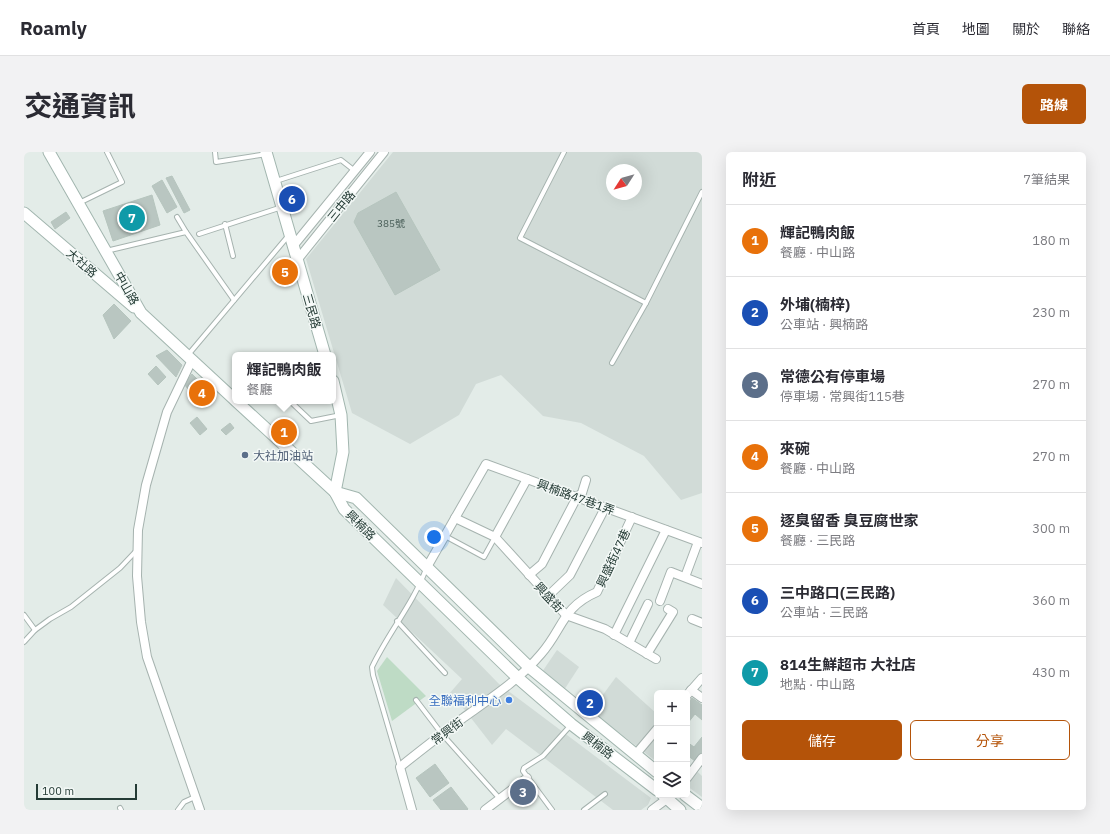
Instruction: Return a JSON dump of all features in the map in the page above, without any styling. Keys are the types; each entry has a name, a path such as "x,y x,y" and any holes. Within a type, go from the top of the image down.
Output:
{"street":[{"name":"中山路","path":"49,152 141,313 232,396"},
{"path":"294,245 370,152"},
{"name":"三中路","path":"298,259 384,152"},
{"name":"三民路","path":"267,153 324,352"},
{"name":"大社路","path":"24,213 141,313"},
{"path":"190,358 165,418 141,508 137,576 147,657 200,810"},
{"path":"336,393 341,415 343,452 336,492"},
{"name":"中山路","path":"240,404 336,492"},
{"name":"興楠路47巷1弄","path":"455,518 486,464 700,542"},
{"path":"495,537 527,479"},
{"path":"529,575 542,564 577,497 582,493 586,480"},
{"name":"興楠路","path":"336,492 356,498 529,667 654,769"},
{"name":"興楠路","path":"336,492 344,509 519,679 571,724 654,788"},
{"path":"548,596 570,575 605,508"},
{"name":"興盛街47巷","path":"529,667 542,654 566,615 583,598 597,592 632,517"},
{"path":"427,567 455,518"},
{"name":"興盛街","path":"455,518 495,537 566,615 605,629 656,659"},
{"path":"614,634 666,530"},
{"path":"685,578 700,542"},
{"path":"660,601 671,572 702,584"},
{"path":"628,643 648,604"},
{"path":"647,654 673,612 668,609"},
{"path":"692,620 702,623"},
{"name":"常興街","path":"400,767 442,734 519,679 529,667"},
{"path":"690,691 702,678"},
{"path":"690,692 702,698"},
{"path":"636,754 654,733"},
{"path":"690,774 702,758"},
{"path":"400,767 412,810"},
{"path":"485,810 527,778"},
{"path":"652,810 665,798"},
{"path":"669,798 680,810"},
{"path":"689,798 702,808"}],"lane":[{"path":"79,204 122,182 107,152"},
{"path":"215,152 216,162 267,153"},
{"path":"564,152 520,238 646,303"},
{"path":"275,181 341,160 355,171"},
{"path":"612,363 646,303 702,192"},
{"path":"199,234 283,206"},
{"path":"177,217 234,300"},
{"path":"226,224 233,256"},
{"path":"106,252 186,232"},
{"path":"190,358 234,300 290,233"},
{"path":"293,404 311,422 341,415"},
{"path":"445,536 484,557 495,537"},
{"path":"24,642 34,630 90,593 104,579 125,564 138,548"},
{"path":"400,767 372,667 397,621 420,584 427,567"},
{"path":"24,616 34,630"},
{"path":"397,621 445,673"},
{"path":"416,700 442,734 500,799"},
{"path":"552,810 523,771 524,768 543,756 571,724"},
{"path":"584,810 605,794"},
{"path":"178,810 184,802 195,797"},
{"path":"668,798 673,810"}],"shaded area":[{"path":"393,152 702,152 702,493 681,500 644,456 581,423 543,416 501,375 476,384 459,415 410,444 352,413 336,359 336,352 334,352 306,259"},
{"path":"396,578 499,684 651,798 648,805 641,810 613,810 506,729 492,745 464,709 449,694 462,679 383,605"},
{"path":"557,650 579,667 564,690 542,672"},
{"path":"616,677 654,711 654,760 591,711"},
{"path":"690,765 702,776 702,797 690,788"}],"green space":[{"path":"387,657 426,696 392,721 377,671"}],"building":[{"path":"172,176 190,210 184,213 166,178"},
{"path":"162,180 177,207 167,213 152,186"},
{"path":"396,192 440,270 395,295 354,222 358,213"},
{"path":"152,195 160,225 113,241 103,211"},
{"path":"66,212 70,218 55,229 51,222"},
{"path":"114,304 131,321 114,339 103,315"},
{"path":"167,350 182,365 176,377 156,356"},
{"path":"156,366 166,377 158,385 148,374"},
{"path":"192,374 201,383 189,390 184,384"},
{"path":"202,384 210,391 200,401 193,394"},
{"path":"197,417 207,429 200,435 190,423"},
{"path":"230,423 234,428 226,435 221,430"},
{"path":"692,698 702,705 702,720 695,714 690,720 690,701"},
{"path":"702,737 702,752 695,761 690,757 690,744 694,747"},
{"path":"435,764 449,783 430,797 416,778"},
{"path":"451,787 468,809 467,810 441,810 433,800"}],"place":[{"name":"三中路口(三民路)","path":"292,199"},
{"name":"814生鮮超市 大社店","path":"132,218"},
{"name":"逐臭留香 臭豆腐世家","path":"285,272"},
{"name":"來碗","path":"202,393"},
{"name":"輝記鴨肉飯","path":"284,432"},
{"name":"大社加油站","path":"245,455"},
{"name":"全聯福利中心","path":"509,700"},
{"name":"外埔(楠梓)","path":"590,703"},
{"name":"常德公有停車場","path":"523,792"}]}
